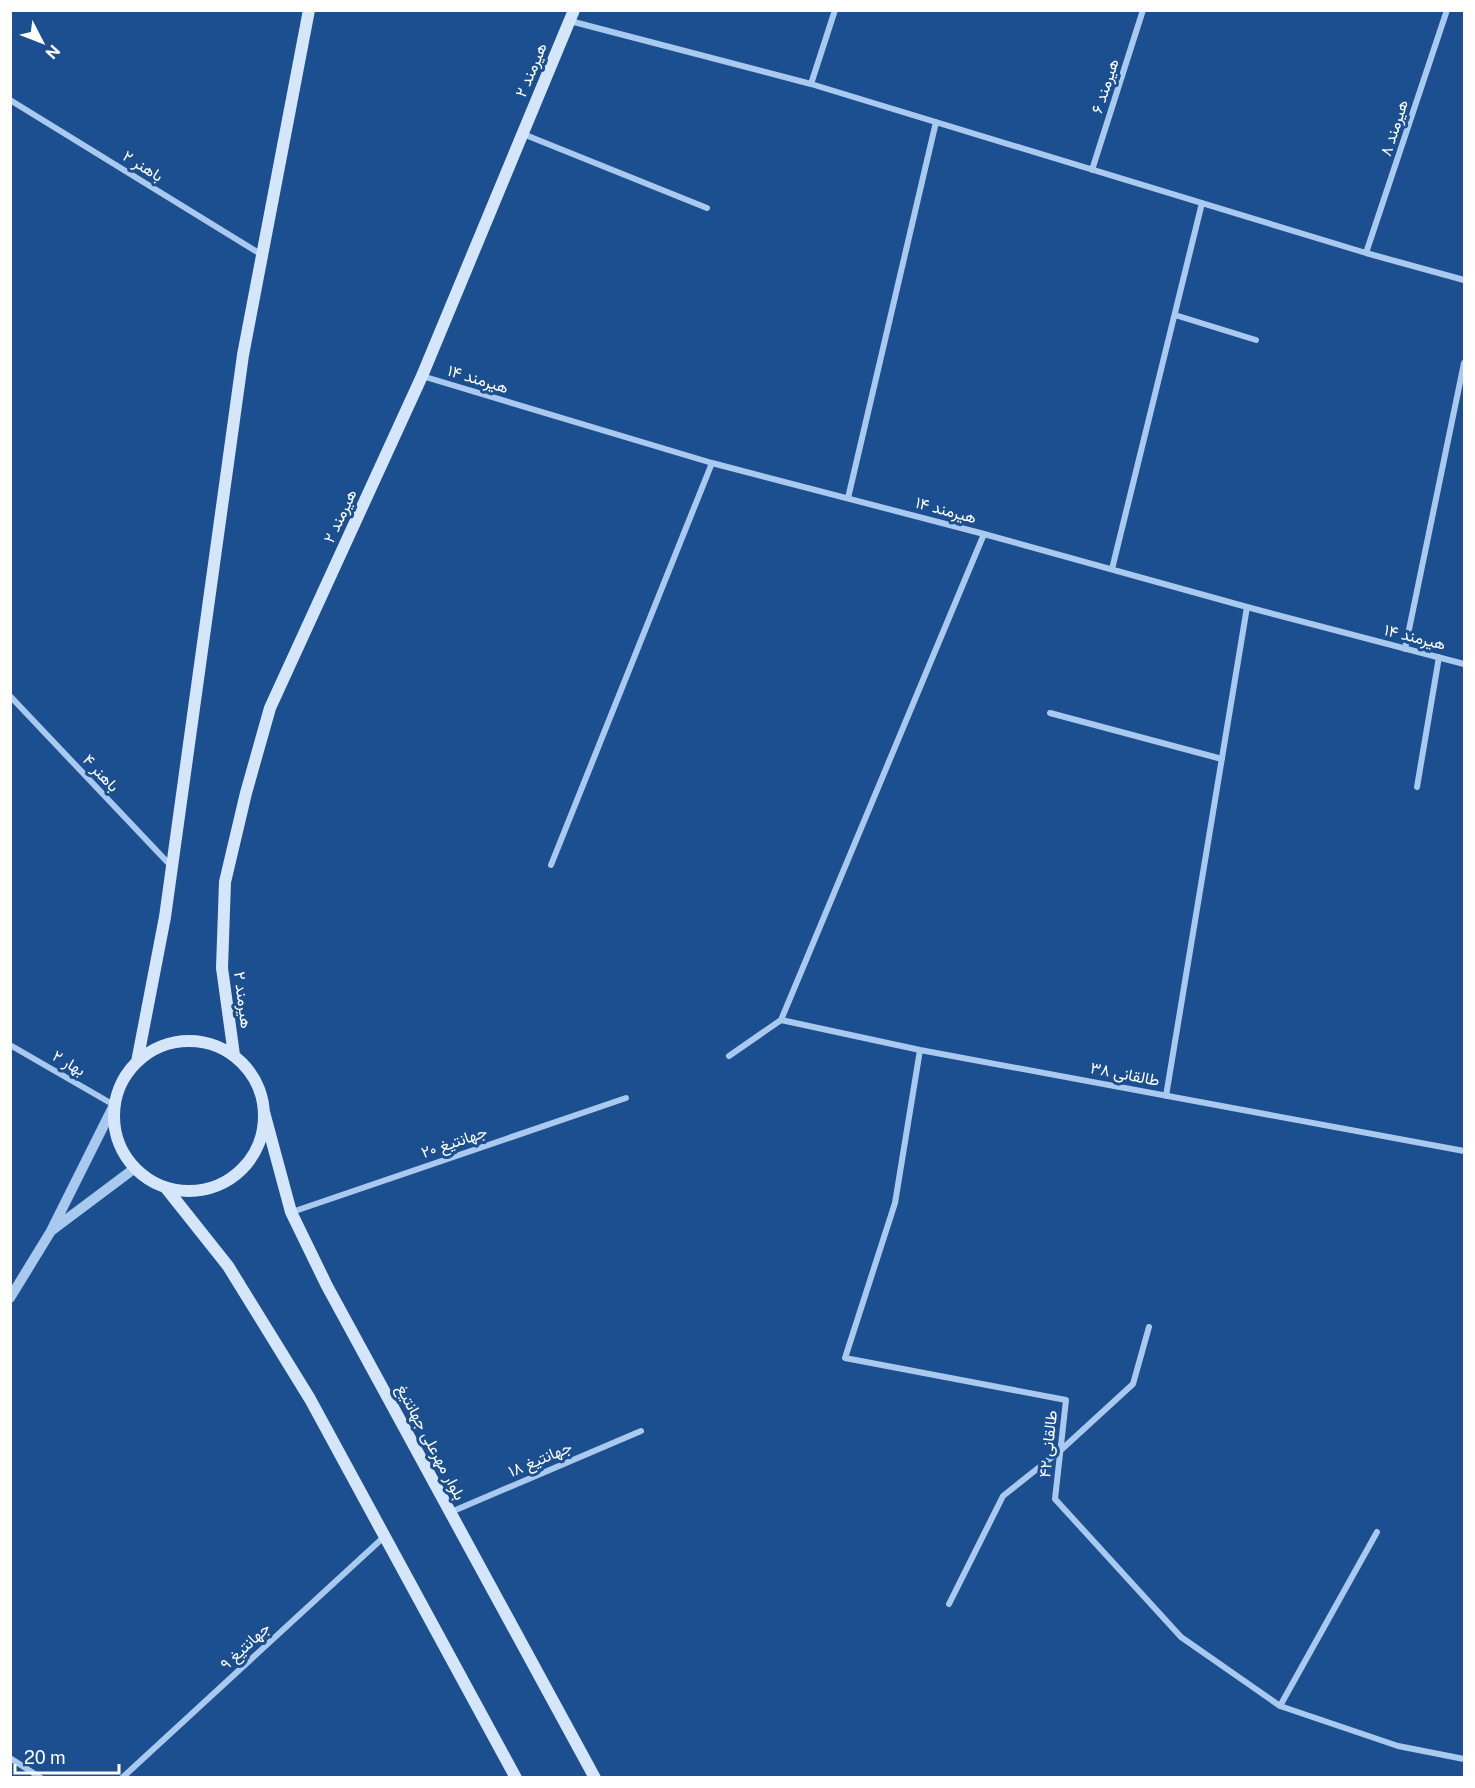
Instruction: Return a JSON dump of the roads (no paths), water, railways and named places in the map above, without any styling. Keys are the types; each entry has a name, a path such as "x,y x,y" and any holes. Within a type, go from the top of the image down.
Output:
{"main road":[{"path":"136,1062 165,917 243,355 309,10"},
{"name":"هیرمند ۲","path":"234,1055 222,968 225,882 246,793 270,708 422,376 572,16"},
{"path":"195,1041 215,1045 234,1055 250,1071 260,1091 264,1112 262,1136 251,1158 235,1176 213,1187 190,1191 166,1188 149,1180 135,1168 121,1150 114,1128 114,1105 122,1082 136,1062 153,1050 173,1042 195,1041"},
{"name":"بلوار مهرعلی جهانتیغ","path":"264,1112 291,1212 327,1286 595,1778"},
{"path":"166,1188 228,1266 309,1398 516,1778"}],"street":[{"path":"811,84 835,10"},
{"name":"هیرمند ۶","path":"1092,170 1143,10"},
{"name":"هیرمند ۸","path":"1366,254 1447,10"},
{"path":"572,16 811,84 1366,254 1464,280"},
{"name":"باهنر ۲","path":"10,100 262,255"},
{"path":"848,498 936,122"},
{"path":"523,134 707,208"},
{"path":"1112,569 1202,203"},
{"path":"1175,315 1256,340"},
{"path":"1406,649 1464,363"},
{"name":"هیرمند ۱۴","path":"422,376 712,463 1464,664"},
{"path":"551,865 712,463"},
{"path":"729,1056 781,1020 984,534"},
{"path":"1166,1095 1247,607"},
{"path":"1417,787 1440,657"},
{"name":"باهنر ۴","path":"10,696 172,868"},
{"path":"1050,713 1222,759"},
{"name":"طالقانی ۳۸","path":"781,1020 920,1050 1464,1152"},
{"name":"بهار ۲","path":"10,1045 114,1105"},
{"name":"طالقانی ۴۲","path":"920,1050 895,1203 845,1358 1066,1400 1055,1499 1181,1636 1280,1706 1398,1746 1464,1759"},
{"name":"جهانتیغ ۲۰","path":"291,1212 626,1098"},
{"path":"10,1298 51,1232 114,1105"},
{"path":"51,1232 135,1168"},
{"path":"949,1604 1004,1496 1061,1450 1133,1384 1149,1327"},
{"name":"جهانتیغ ۱۸","path":"450,1513 641,1431"},
{"path":"1280,1706 1377,1532"},
{"name":"جهانتیغ ۹","path":"122,1778 385,1535"},
{"path":"10,1758 41,1778"}]}
